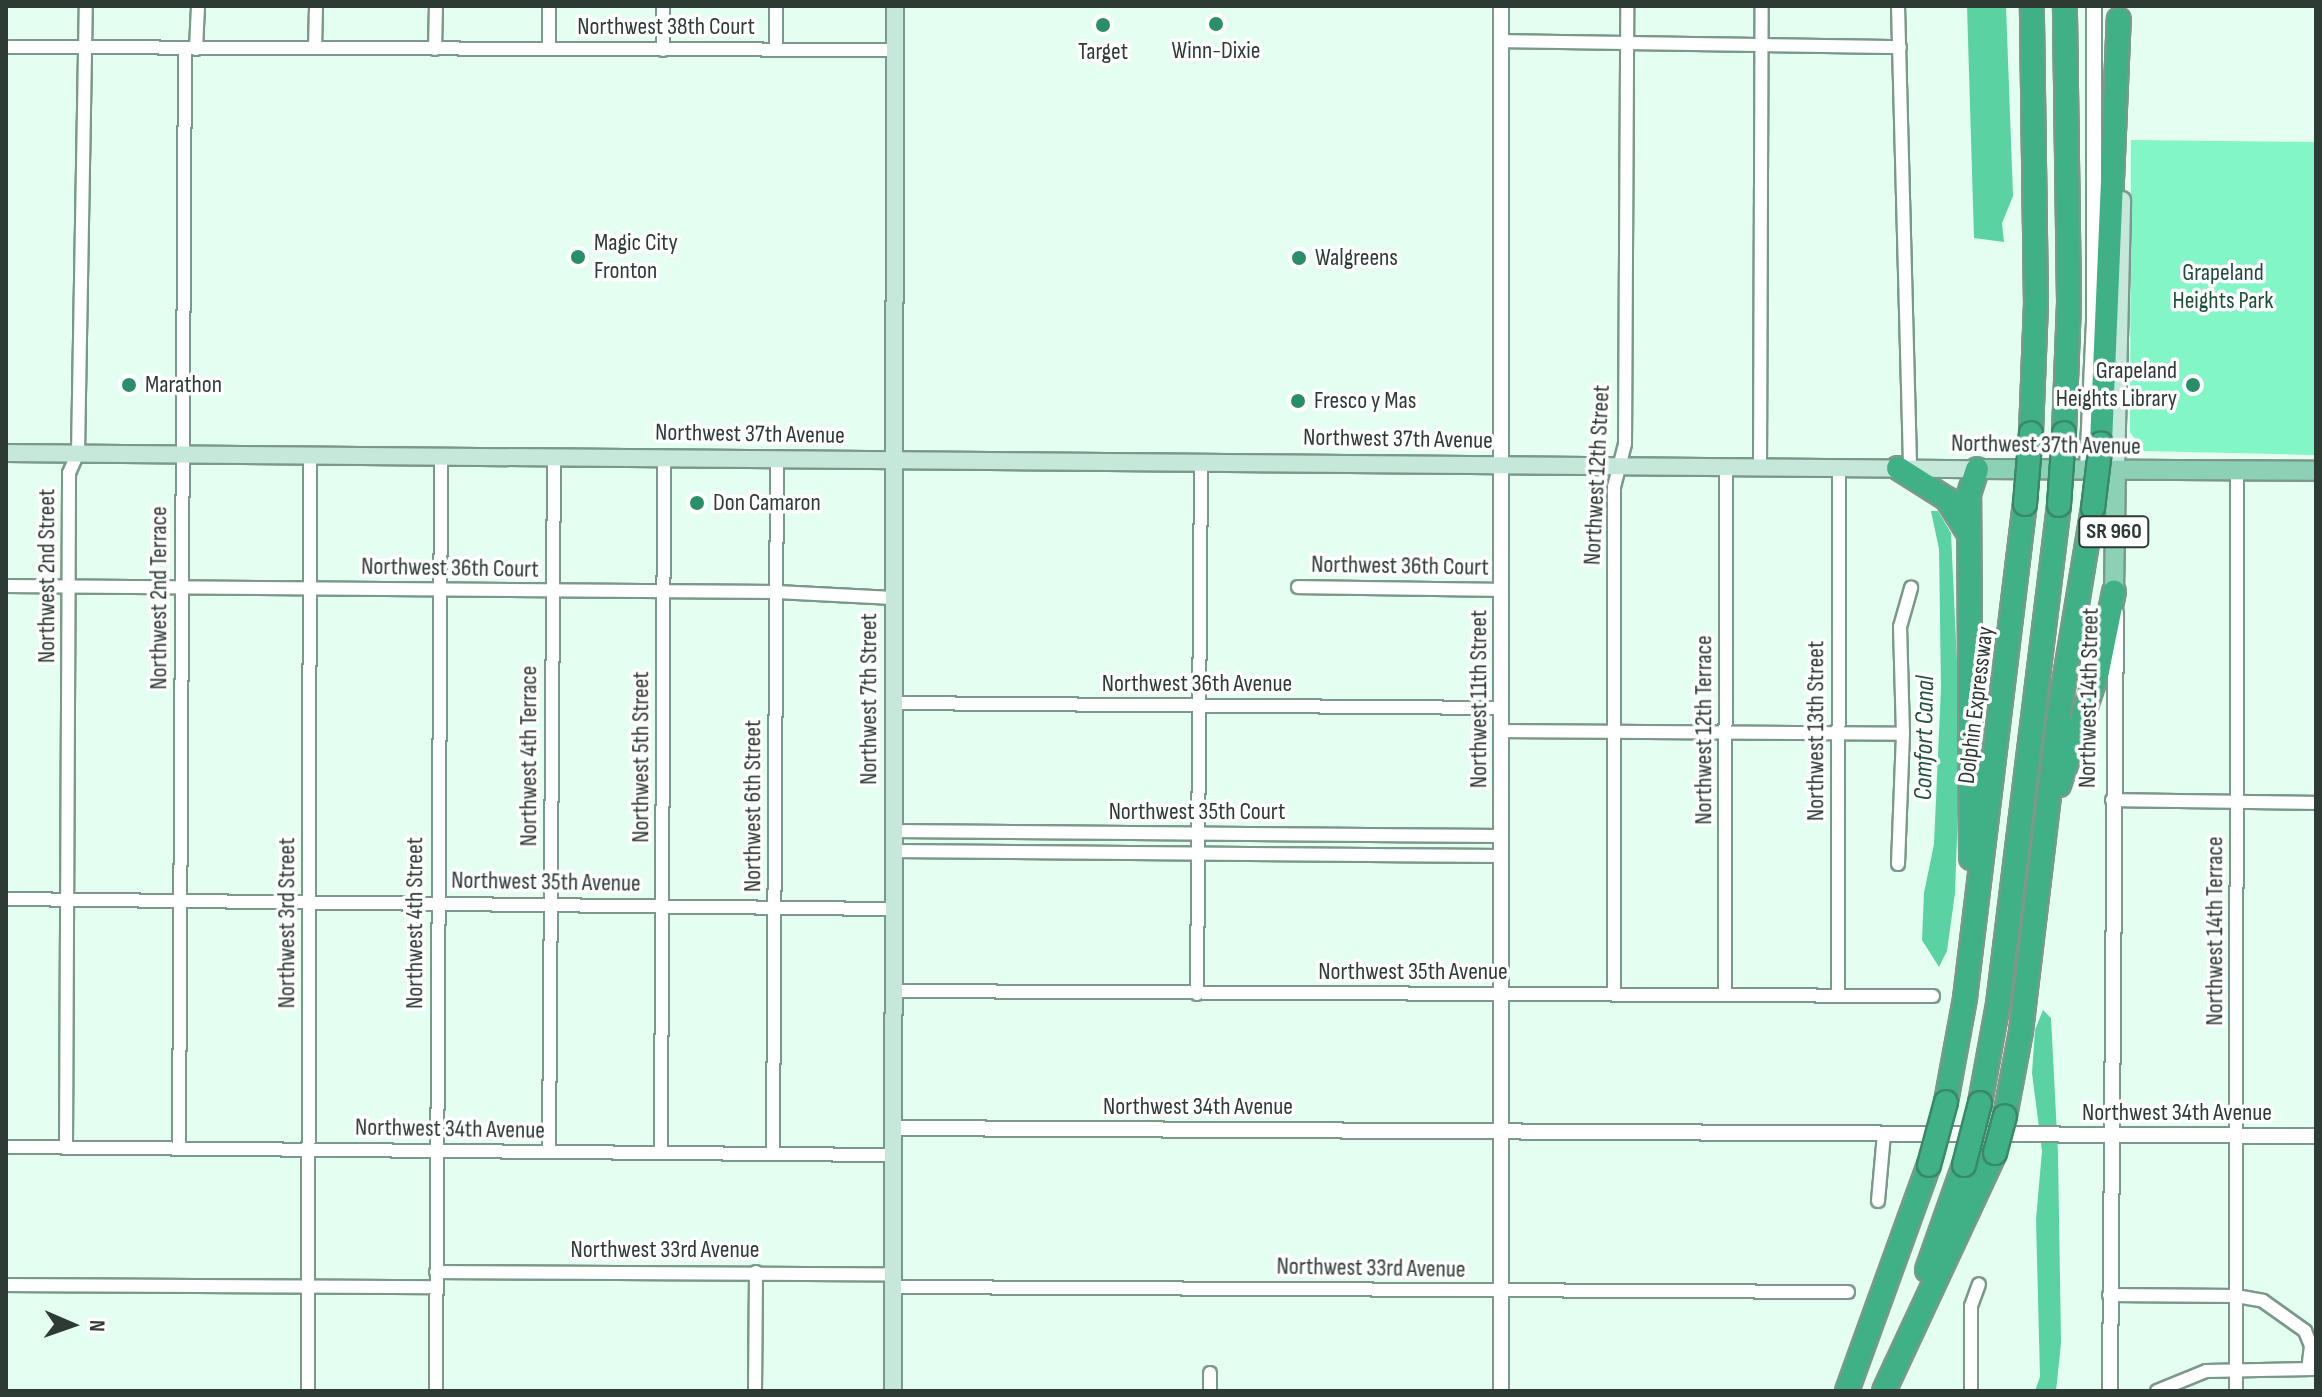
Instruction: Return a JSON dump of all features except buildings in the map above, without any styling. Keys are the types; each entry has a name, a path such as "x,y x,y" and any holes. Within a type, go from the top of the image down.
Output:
{"highway":[{"name":"Dolphin Expressway","path":"1847,1391 1929,1165 1946,1102 1973,940 2031,433 2036,305 2032,6"},
{"path":"1883,1391 1964,1165 1980,1103 2000,990 2059,505 2064,433 2069,301 2065,6"},
{"path":"1883,1391 1995,1153 2005,1116 2051,809 2059,713 2101,443 2119,12"},
{"path":"1904,468 1947,499 1969,536"},
{"path":"1973,940 1969,536 1970,483 1977,469"},
{"path":"2051,809 2098,671 2114,592"}],"main road":[{"name":"Northwest 7th Street","path":"893,1391 895,6"},
{"name":"Northwest 14th Street","path":"2114,592 2122,161 2119,12"},
{"path":"6,453 441,456"},
{"name":"Northwest 37th Avenue","path":"441,456 2316,471"}],"street":[{"name":"Northwest 2nd Street","path":"66,1147 69,473 78,453 86,6"},
{"name":"Northwest 2nd Terrace","path":"179,1147 181,454 191,49 198,6"},
{"path":"315,48 316,6"},
{"path":"435,49 436,6"},
{"path":"549,6 549,49"},
{"path":"663,6 663,50"},
{"path":"776,6 776,50"},
{"name":"Northwest 11th Street","path":"1501,6 1501,1391"},
{"name":"Northwest 12th Street","path":"1614,994 1614,487 1625,444 1627,6"},
{"path":"1760,466 1762,6"},
{"path":"1898,6 1904,468"},
{"path":"2087,470 2093,373 2094,6"},
{"path":"1501,41 1900,47"},
{"name":"Northwest 38th Court","path":"6,47 894,50"},
{"name":"Northwest 3rd Street","path":"308,1391 310,455"},
{"name":"Northwest 4th Street","path":"436,1391 441,456"},
{"name":"Northwest 4th Terrace","path":"549,1152 554,457"},
{"name":"Northwest 5th Street","path":"661,1153 664,457"},
{"name":"Northwest 6th Street","path":"773,1153 777,458"},
{"path":"1197,994 1197,853 1202,706 1201,462"},
{"name":"Northwest 12th Terrace","path":"1725,994 1726,466"},
{"name":"Northwest 13th Street","path":"1838,995 1839,468"},
{"name":"Northwest 14th Terrace","path":"2236,1391 2237,471"},
{"name":"Northwest 36th Court","path":"6,586 777,592 893,598"},
{"name":"Northwest 36th Court","path":"1298,587 1501,590"},
{"path":"1898,864 1903,734 1900,627 1911,588"},
{"name":"Northwest 14th Street","path":"2110,1391 2112,800 2118,634 2114,592"},
{"name":"Northwest 36th Avenue","path":"893,703 1501,708"},
{"path":"1501,731 1903,734"},
{"path":"2112,800 2316,803"},
{"name":"Northwest 35th Court","path":"893,831 1501,836"},
{"path":"970,832 970,851"},
{"path":"1026,834 1026,852"},
{"name":"Northwest 35th Court","path":"893,851 1501,856"},
{"name":"Northwest 35th Avenue","path":"6,899 893,909"},
{"name":"Northwest 35th Avenue","path":"893,991 1933,996"},
{"name":"Northwest 34th Avenue","path":"894,1128 2316,1136"},
{"path":"1878,1201 1884,1134"},
{"name":"Northwest 34th Avenue","path":"6,1147 893,1155"},
{"name":"Northwest 33rd Avenue","path":"436,1272 756,1272 894,1280 1501,1291 1848,1292"},
{"path":"755,1391 756,1272"},
{"path":"1971,1391 1971,1306 1979,1284"},
{"path":"6,1285 436,1287"},
{"path":"2109,1295 2236,1296 2279,1308 2313,1339 2312,1369 2198,1372 2157,1391"},
{"path":"1210,1373 1210,1391"}],"green space":[{"name":"Grapeland Heights Park","path":"2131,140 2316,142 2316,455 2144,451 2130,432"}],"shaded area":[{"path":"1967,6 2006,6 2013,196 2002,223 2004,242 1974,238"},
{"path":"1931,511 1938,511 1951,533 1957,662 1963,673 1955,893 1947,951 1939,967 1922,940 1924,893 1934,844 1941,688 1939,549"},
{"path":"2043,1010 2051,1018 2058,1154 2061,1343 2056,1391 2035,1391 2040,1377 2036,1219 2042,1151 2032,1073 2035,1030"}],"place":[{"name":"Winn-Dixie","path":"1216,24"},
{"name":"Target","path":"1103,25"},
{"name":"Magic City Fronton","path":"578,257"},
{"name":"Walgreens","path":"1299,258"},
{"name":"Marathon","path":"129,385"},
{"name":"Grapeland Heights Library","path":"2193,385"},
{"name":"Fresco y Mas","path":"1298,401"},
{"name":"Don Camaron","path":"697,503"}],"water label":[{"name":"Comfort Canal","path":"1925,738"}]}
